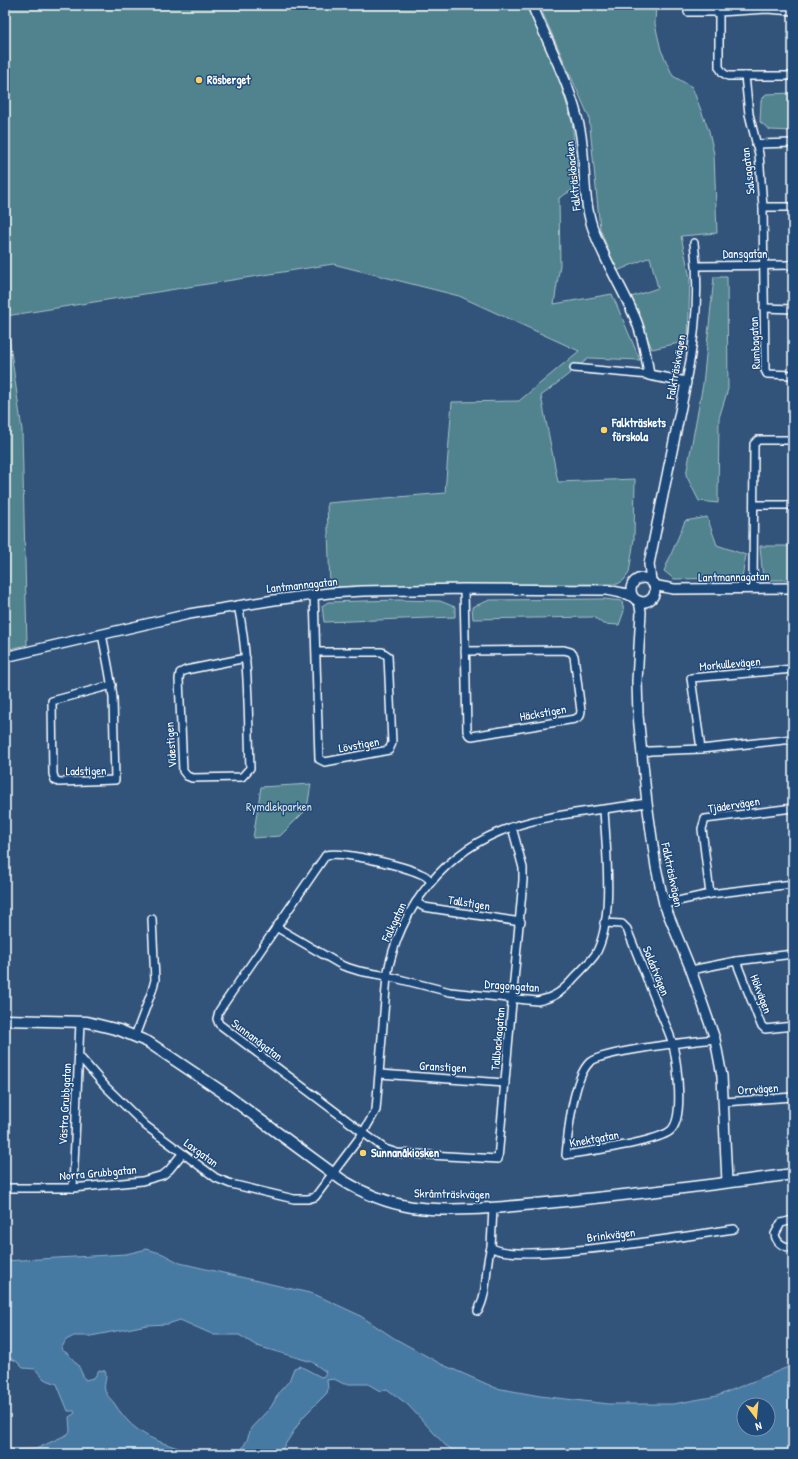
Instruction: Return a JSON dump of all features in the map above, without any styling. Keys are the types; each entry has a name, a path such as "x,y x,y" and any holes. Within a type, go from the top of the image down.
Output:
{"main road":[{"name":"Skråmträskvägen","path":"5,1020 80,1022 119,1030 135,1036 148,1042 196,1074 333,1175 354,1188 388,1202 413,1207 493,1208 584,1199 793,1174"}],"street":[{"name":"Falkträskbacken","path":"532,5 555,54 576,112 583,148 586,202 591,224 598,243 633,312 644,342 649,375"},
{"path":"688,12 767,9 793,11"},
{"path":"719,12 719,67 722,73 728,76 793,76"},
{"name":"Salsagatan","path":"745,76 749,114 759,154 763,207 762,265"},
{"path":"756,144 793,143"},
{"path":"763,207 793,207"},
{"name":"Falkträskvägen","path":"649,564 686,382 697,318 697,266 694,243"},
{"name":"Rumbagatan","path":"762,265 765,370 767,374 771,375 793,375"},
{"name":"Dansgatan","path":"697,266 793,265"},
{"name":"Rumbagatan","path":"764,308 793,309"},
{"path":"574,368 649,375 686,382"},
{"path":"753,588 754,444 758,440 793,440"},
{"path":"754,505 793,505"},
{"path":"649,564 655,590 643,599 630,590 649,564"},
{"name":"Lantmannagatan","path":"607,590 638,579 652,582 658,586 674,589"},
{"name":"Lantmannagatan","path":"5,657 189,614 238,605 363,591 464,589 607,590 622,592 643,599 662,591 674,589 793,588"},
{"name":"Häckstigen","path":"464,589 465,651 469,735 472,736 575,719 580,716 581,711 574,656 571,652 564,650 465,651"},
{"name":"Lövstigen","path":"314,596 316,652 320,759 325,762 389,750 392,743 388,656 382,652 316,652"},
{"name":"Falkträskvägen","path":"643,599 637,681 641,753 656,867 664,904 691,970 715,1039 722,1076 727,1182"},
{"name":"Videstigen","path":"238,605 246,658 250,768 242,777 192,778 187,776 183,771 180,673 186,670 246,658"},
{"name":"Ladstigen","path":"102,634 112,685 116,780 59,782 55,780 53,774 52,701 112,685"},
{"name":"Morkullevägen","path":"701,749 691,678 793,669"},
{"path":"641,753 650,751 701,749 793,739"},
{"name":"Falkgatan","path":"333,1175 363,1133 376,1110 387,976 391,955 408,912 431,881 453,859 498,833 512,827 540,819 647,803"},
{"name":"Tjädervägen","path":"710,894 702,829 705,819 793,808"},
{"name":"Dragongatan","path":"276,927 343,966 358,971 387,976 450,992 537,1001 555,996 563,990 594,956 601,941 608,877 604,810"},
{"name":"Tallbackagatan","path":"498,1159 521,922 523,868 512,827"},
{"name":"Sunnanågatan","path":"431,881 422,874 392,865 343,855 326,855 219,1010 216,1020 219,1024 386,1149 397,1153 498,1159"},
{"path":"664,904 710,894 793,884"},
{"name":"Tallstigen","path":"416,902 424,907 521,922"},
{"path":"135,1036 152,991 154,980 152,919"},
{"name":"Soldatvägen","path":"604,923 622,924 627,929 673,1044"},
{"name":"Hökvägen","path":"691,970 736,961 793,954"},
{"name":"Hökvägen","path":"736,961 761,1025 765,1029 793,1026"},
{"name":"Västra Grubbgatan","path":"73,1188 80,1022"},
{"name":"Knektgatan","path":"673,1044 677,1071 677,1117 674,1126 669,1132 622,1146 566,1155 570,1112 583,1072 590,1062 600,1057 673,1044 715,1039"},
{"name":"Laxgatan","path":"78,1056 106,1087 146,1126 216,1178 231,1184 294,1199 308,1199 315,1197 333,1175"},
{"name":"Granstigen","path":"380,1074 505,1083"},
{"name":"Orrvägen","path":"724,1102 793,1098"},
{"name":"Norra Grubbgatan","path":"5,1188 73,1188 142,1181 158,1177 169,1170 182,1154"},
{"path":"478,1311 483,1301 488,1257 491,1247 493,1208"},
{"path":"793,1220 781,1223 775,1234 776,1238 781,1244 793,1248"},
{"name":"Brinkvägen","path":"491,1247 494,1250 506,1253 545,1254 734,1229"}],"green space":[{"path":"5,5 528,5 553,59 572,122 579,186 559,198 560,265 554,304 612,294 640,360 589,358 541,396 558,482 635,479 634,539 629,573 624,580 618,584 330,587 327,503 445,493 452,402 519,401 579,351 459,296 333,264 6,316 22,430 27,645 5,650"},
{"path":"539,5 656,5 655,24 661,50 673,76 692,87 709,131 714,154 717,233 681,236 690,278 688,341 652,349 631,297 658,288 650,257 617,271 600,229 589,117"},
{"path":"793,93 793,131 770,130 760,122 761,101 766,94"},
{"path":"714,277 727,277 728,389 719,418 718,503 699,501 686,475 703,384"},
{"path":"707,517 717,545 746,555 742,578 674,579 664,571 685,521"},
{"path":"760,546 793,546 793,580 763,580"},
{"path":"604,599 622,601 624,611 619,625 603,624 594,617 473,619 472,607 490,600"},
{"path":"398,600 440,601 455,607 455,617 324,622 322,606 328,602"},
{"name":"Rymdlekparken","path":"311,784 307,809 280,836 253,838 261,787"}],"water":[{"path":"147,1249 163,1254 180,1263 314,1294 359,1315 394,1338 441,1364 496,1388 540,1396 609,1404 673,1404 717,1396 793,1365 793,1454 459,1454 445,1445 408,1405 387,1389 380,1391 368,1384 344,1384 334,1379 327,1380 327,1393 303,1417 279,1454 239,1454 247,1440 251,1428 271,1407 280,1391 289,1381 294,1368 300,1366 321,1377 324,1376 326,1372 312,1362 257,1346 239,1335 214,1335 180,1320 168,1324 147,1325 91,1336 74,1336 66,1340 61,1349 78,1365 85,1380 94,1378 99,1370 105,1371 106,1393 131,1424 141,1432 150,1438 198,1454 5,1454 5,1450 36,1449 68,1434 70,1431 69,1417 75,1413 74,1411 68,1411 57,1384 44,1379 35,1369 23,1368 16,1361 5,1356 5,1261 126,1254"}],"place":[{"name":"Rösberget","path":"199,80"},
{"name":"Falkträskets förskola","path":"604,430"},
{"name":"Sunnanåkiosken","path":"363,1153"}]}
